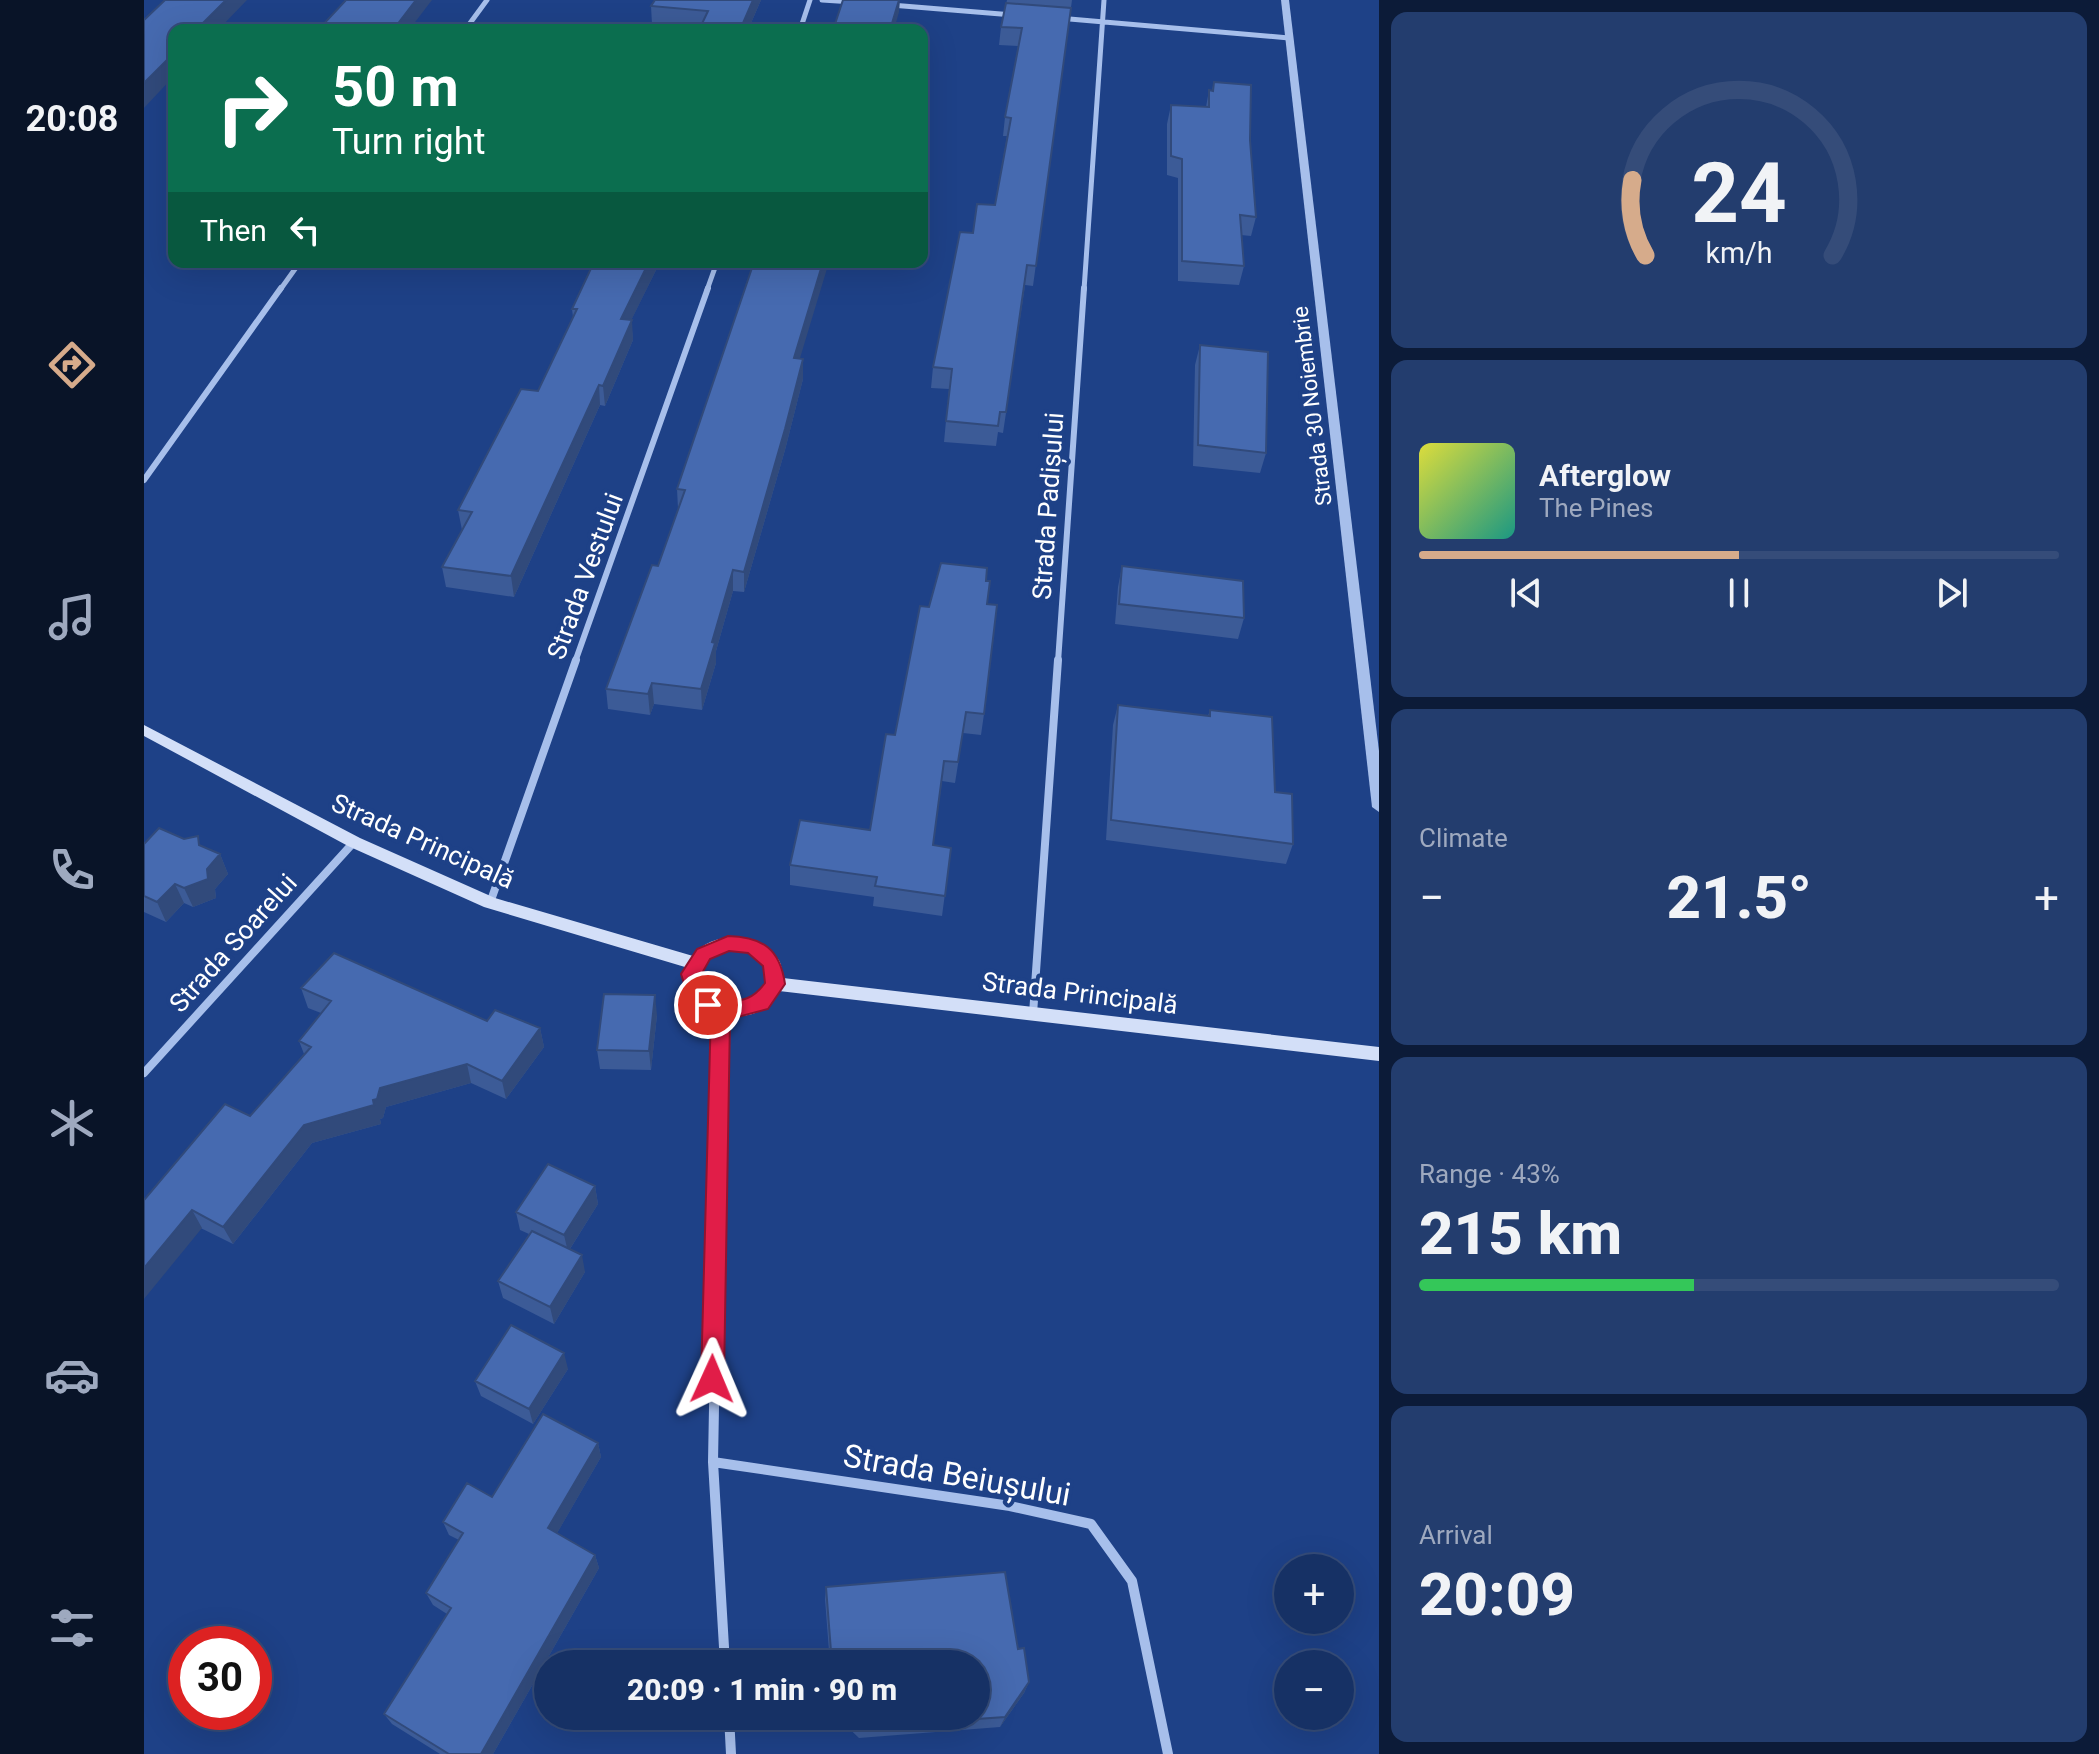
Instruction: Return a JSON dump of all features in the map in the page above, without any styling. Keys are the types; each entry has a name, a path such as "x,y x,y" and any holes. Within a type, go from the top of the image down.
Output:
{"main road":[{"name":"Strada Principală","path":"144,730 354,842 490,903 695,963"},
{"path":"741,944 754,947 772,963 775,984 761,1003 749,1009 721,1010 698,997 691,974 695,963 714,947 741,944"},
{"name":"Strada Principală","path":"775,984 1379,1054"}],"street":[{"path":"469,24 487,0"},
{"path":"802,24 810,0"},
{"path":"822,0 868,4"},
{"name":"Strada Padișului","path":"1033,1014 1104,0"},
{"name":"Strada 30 Noiembrie","path":"1285,0 1379,807"},
{"path":"884,5 1024,16"},
{"path":"1055,18 1289,38"},
{"path":"144,480 296,268"},
{"name":"Strada Vestului","path":"490,903 715,268"},
{"name":"Strada Soarelui","path":"144,1073 354,842"},
{"path":"721,1010 713,1462 724,1650"},
{"name":"Strada Beiușului","path":"713,1462 1010,1506 1091,1524 1132,1581 1168,1754"},
{"path":"730,1730 731,1754"}],"building":[{"path":"165,0 226,0 202,24 168,24 168,59 144,83 144,20"},
{"path":"346,0 416,0 398,24 324,24"},
{"path":"655,0 753,0 743,24 702,24 708,11 651,6"},
{"path":"843,0 899,0 892,24 835,24"},
{"path":"1006,3 1071,8 1036,266 1027,265 1006,412 1000,412 998,426 946,421 952,369 933,367 960,232 973,233 977,204 995,205 1011,118 1005,117 1022,28 1001,27"},
{"path":"1214,82 1251,85 1250,140 1256,217 1240,215 1244,266 1182,261 1182,159 1171,156 1171,105 1209,107 1209,90 1213,91"},
{"path":"591,268 646,268 621,319 632,320 511,576 442,567 472,512 458,510 521,389 538,391 577,309 572,309"},
{"path":"752,268 821,268 794,358 803,359 785,429 744,572 733,570 701,689 652,683 648,694 606,689 652,565 658,566 685,490 677,489"},
{"path":"1200,345 1268,352 1266,453 1198,445"},
{"path":"941,563 987,568 986,581 990,581 987,604 997,605 984,714 966,712 958,762 944,761 933,845 951,848 945,896 875,886 877,877 790,865 800,820 870,830 886,734 895,735 920,606 929,607"},
{"path":"1122,566 1243,581 1244,618 1119,604"},
{"path":"1118,705 1210,716 1210,710 1272,717 1275,792 1292,794 1293,844 1111,820"},
{"path":"159,828 184,839 198,836 199,845 220,854 207,869 208,879 184,888 175,884 157,902 144,896 144,844"},
{"path":"334,953 487,1021 495,1010 540,1028 502,1081 467,1064 380,1088 377,1099 373,1100 374,1105 304,1125 223,1227 192,1210 144,1268 144,1200 225,1104 250,1116 311,1047 299,1041 331,1001 301,988"},
{"path":"604,994 655,995 649,1051 597,1050"},
{"path":"548,1164 595,1186 564,1235 516,1212"},
{"path":"532,1231 582,1255 550,1307 498,1281"},
{"path":"511,1325 564,1353 529,1409 475,1381"},
{"path":"543,1414 598,1443 548,1528 595,1555 541,1650 534,1650 534,1661 481,1754 449,1754 384,1714 451,1608 426,1593 463,1533 443,1522 467,1483 492,1497"},
{"path":"1005,1572 1018,1649 1024,1648 1029,1682 1005,1717 990,1718 990,1650 831,1650 826,1587"}],"route":[{"path":"708,1005 698,997 692,986 691,974 703,954 728,943 741,944 754,947 772,963 776,973 770,995 749,1009 735,1012 721,1010 712,1379"}]}
